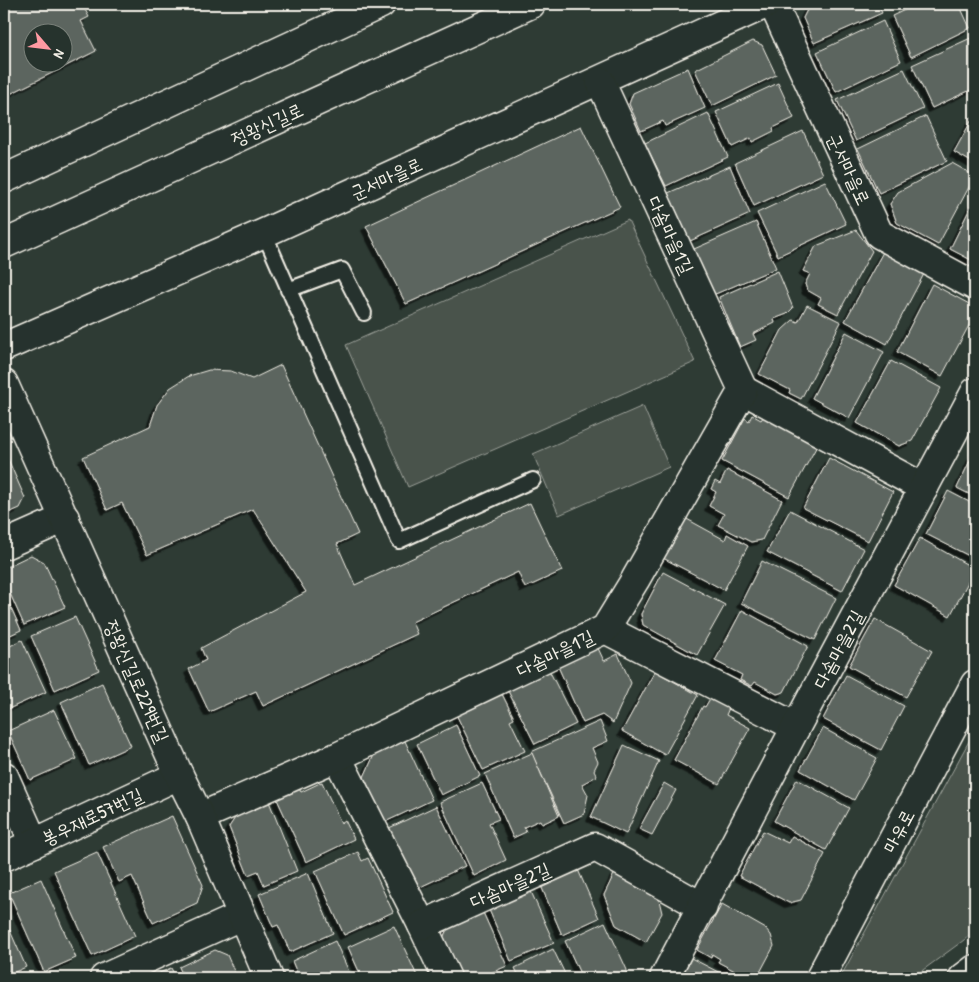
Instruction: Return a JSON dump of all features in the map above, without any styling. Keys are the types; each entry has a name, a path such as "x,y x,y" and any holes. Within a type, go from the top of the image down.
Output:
{"street":[{"path":"4,180 381,4"},
{"name":"정왕신길로","path":"4,244 531,4"},
{"name":"군서마을로","path":"4,347 264,233 766,4"},
{"name":"군서마을로","path":"773,4 879,234 975,286"},
{"name":"다솜마을1길","path":"200,817 337,757 605,629 743,390 600,81"},
{"name":"정왕신길로229번길","path":"4,384 179,775 200,817 269,978"},
{"path":"743,390 924,488"},
{"name":"다솜마을2길","path":"664,978 975,392"},
{"path":"4,545 64,518"},
{"path":"605,629 796,727"},
{"name":"마유로","path":"820,978 975,684"},
{"path":"337,757 422,924 447,978"},
{"name":"봉우재로57번길","path":"4,857 179,775"},
{"path":"4,776 34,843"},
{"name":"다솜마을2길","path":"422,924 595,847 703,907"},
{"path":"104,978 241,916"},
{"path":"963,978 975,969"}],"lane":[{"path":"264,233 399,540 533,480"},
{"path":"288,290 342,270 364,313"}],"shaded area":[{"path":"628,220 695,362 408,487 346,345"},
{"path":"643,406 669,467 559,515 533,454"},
{"path":"975,730 975,932 912,978 840,978"}],"building":[{"path":"4,4 82,4 89,17 81,21 96,51 72,63 72,22 22,22 22,72 54,72 10,94 4,88"},
{"path":"810,4 878,4 882,13 814,43 803,18"},
{"path":"917,4 959,4 970,28 911,57 892,16"},
{"path":"883,21 901,61 836,92 817,52"},
{"path":"975,36 975,88 932,108 912,65"},
{"path":"753,41 762,45 776,75 712,106 695,70"},
{"path":"688,68 705,108 665,126 663,121 641,131 629,104 633,93"},
{"path":"904,69 923,109 856,141 837,100"},
{"path":"778,83 794,118 773,128 774,131 752,142 751,138 732,147 716,112"},
{"path":"708,113 728,157 666,186 645,143"},
{"path":"975,114 975,164 954,152"},
{"path":"926,116 947,161 879,193 858,149"},
{"path":"581,126 620,207 406,304 366,226"},
{"path":"803,131 823,174 754,206 735,163"},
{"path":"952,163 975,176 938,245 897,223 890,204 898,192"},
{"path":"730,166 750,214 690,241 668,193"},
{"path":"825,181 846,224 778,256 757,213"},
{"path":"975,198 975,262 950,249"},
{"path":"756,222 776,268 713,295 694,249"},
{"path":"856,230 872,251 838,314 818,304 821,298 807,290 805,284 810,274 803,271 816,246"},
{"path":"883,252 924,274 887,344 845,321"},
{"path":"778,271 793,308 787,314 774,319 775,323 753,334 756,340 740,347 719,297"},
{"path":"932,284 973,306 974,316 942,376 897,352"},
{"path":"807,305 841,322 801,399 789,393 790,390 759,374 782,330 793,320 798,322"},
{"path":"846,332 884,352 849,418 812,398"},
{"path":"891,361 941,388 912,441 899,446 857,423"},
{"path":"281,365 358,534 337,544 355,585 530,503 562,571 525,588 518,572 412,622 417,634 263,706 256,691 209,712 189,669 206,660 201,648 306,592 253,509 147,555 122,503 107,510 83,457 150,426 157,405 170,388 189,376 209,370 231,371 252,379"},
{"path":"752,415 761,420 764,416 818,444 789,497 722,461 745,418 749,421"},
{"path":"4,450 25,498 20,508 4,515"},
{"path":"975,450 975,497 957,488"},
{"path":"829,458 893,492 868,541 803,508"},
{"path":"727,470 782,500 762,540 751,542 718,525 724,514 709,506 716,492 711,489 715,481 720,484"},
{"path":"948,491 975,505 975,559 926,534"},
{"path":"790,510 864,549 842,591 767,552"},
{"path":"685,518 725,540 727,534 748,546 724,590 663,558"},
{"path":"920,538 975,569 950,616 894,585"},
{"path":"31,555 44,562 65,607 24,625 4,580 4,568"},
{"path":"762,561 836,598 815,640 741,603"},
{"path":"663,572 725,605 697,655 643,625 641,614"},
{"path":"4,592 21,630 4,638"},
{"path":"742,610 808,646 784,692 777,694 755,682 752,686 740,680 742,675 715,661"},
{"path":"75,617 99,670 55,690 31,636"},
{"path":"875,619 932,651 906,697 849,666"},
{"path":"22,640 46,692 4,711 4,649"},
{"path":"597,646 604,661 618,654 631,683 613,723 602,715 583,723 557,664"},
{"path":"547,666 576,724 535,744 506,687"},
{"path":"655,671 698,695 665,755 622,731"},
{"path":"846,675 904,706 881,750 823,719"},
{"path":"102,683 131,746 89,765 61,702"},
{"path":"501,692 514,718 510,720 525,751 483,770 453,708"},
{"path":"711,697 729,708 726,715 750,728 719,784 674,760 703,706 705,707"},
{"path":"54,710 77,759 30,780 8,731"},
{"path":"600,721 608,741 592,748 598,762 594,770 597,776 582,784 588,795 584,814 564,823 531,752"},
{"path":"456,725 480,776 441,795 417,744"},
{"path":"823,728 877,758 854,800 800,770"},
{"path":"405,741 432,800 385,822 364,777 374,755"},
{"path":"624,745 659,761 626,834 591,817"},
{"path":"532,753 559,816 542,824 540,820 524,827 526,832 513,838 485,774"},
{"path":"797,779 849,808 826,850 774,821"},
{"path":"322,782 341,823 345,820 354,839 306,862 276,797 298,787 301,792"},
{"path":"482,783 499,819 489,823 506,860 474,876 440,802"},
{"path":"664,783 676,790 652,835 639,829"},
{"path":"268,799 297,871 264,885 258,871 248,875 229,827 239,812"},
{"path":"436,806 465,866 418,888 389,828"},
{"path":"172,816 203,885 197,903 153,923 132,876 119,882 103,847"},
{"path":"763,831 788,843 792,836 825,854 801,900 789,903 739,876"},
{"path":"97,852 135,936 92,956 54,871"},
{"path":"358,852 362,861 368,858 393,912 344,935 315,871"},
{"path":"576,865 599,918 562,935 539,881"},
{"path":"615,872 657,892 662,913 646,942 616,925 604,895"},
{"path":"308,873 333,933 290,952 278,925 273,927 259,894"},
{"path":"41,879 76,958 44,972 9,893"},
{"path":"529,887 554,943 511,961 487,905"},
{"path":"722,904 766,929 771,935 774,946 757,978 748,978 718,962 720,959 712,954 711,958 697,950"},
{"path":"481,908 507,966 479,978 461,978 443,938 451,921"},
{"path":"4,917 26,967 4,977"},
{"path":"605,922 627,970 625,977 582,978 565,941"},
{"path":"394,926 418,978 362,978 348,947"},
{"path":"335,941 352,978 299,978 292,961"},
{"path":"553,949 567,978 520,978 515,968"},
{"path":"215,950 227,955 237,978 184,978 179,967"},
{"path":"691,958 726,976 728,973 737,978 681,978"},
{"path":"171,968 176,978 148,978"}]}
